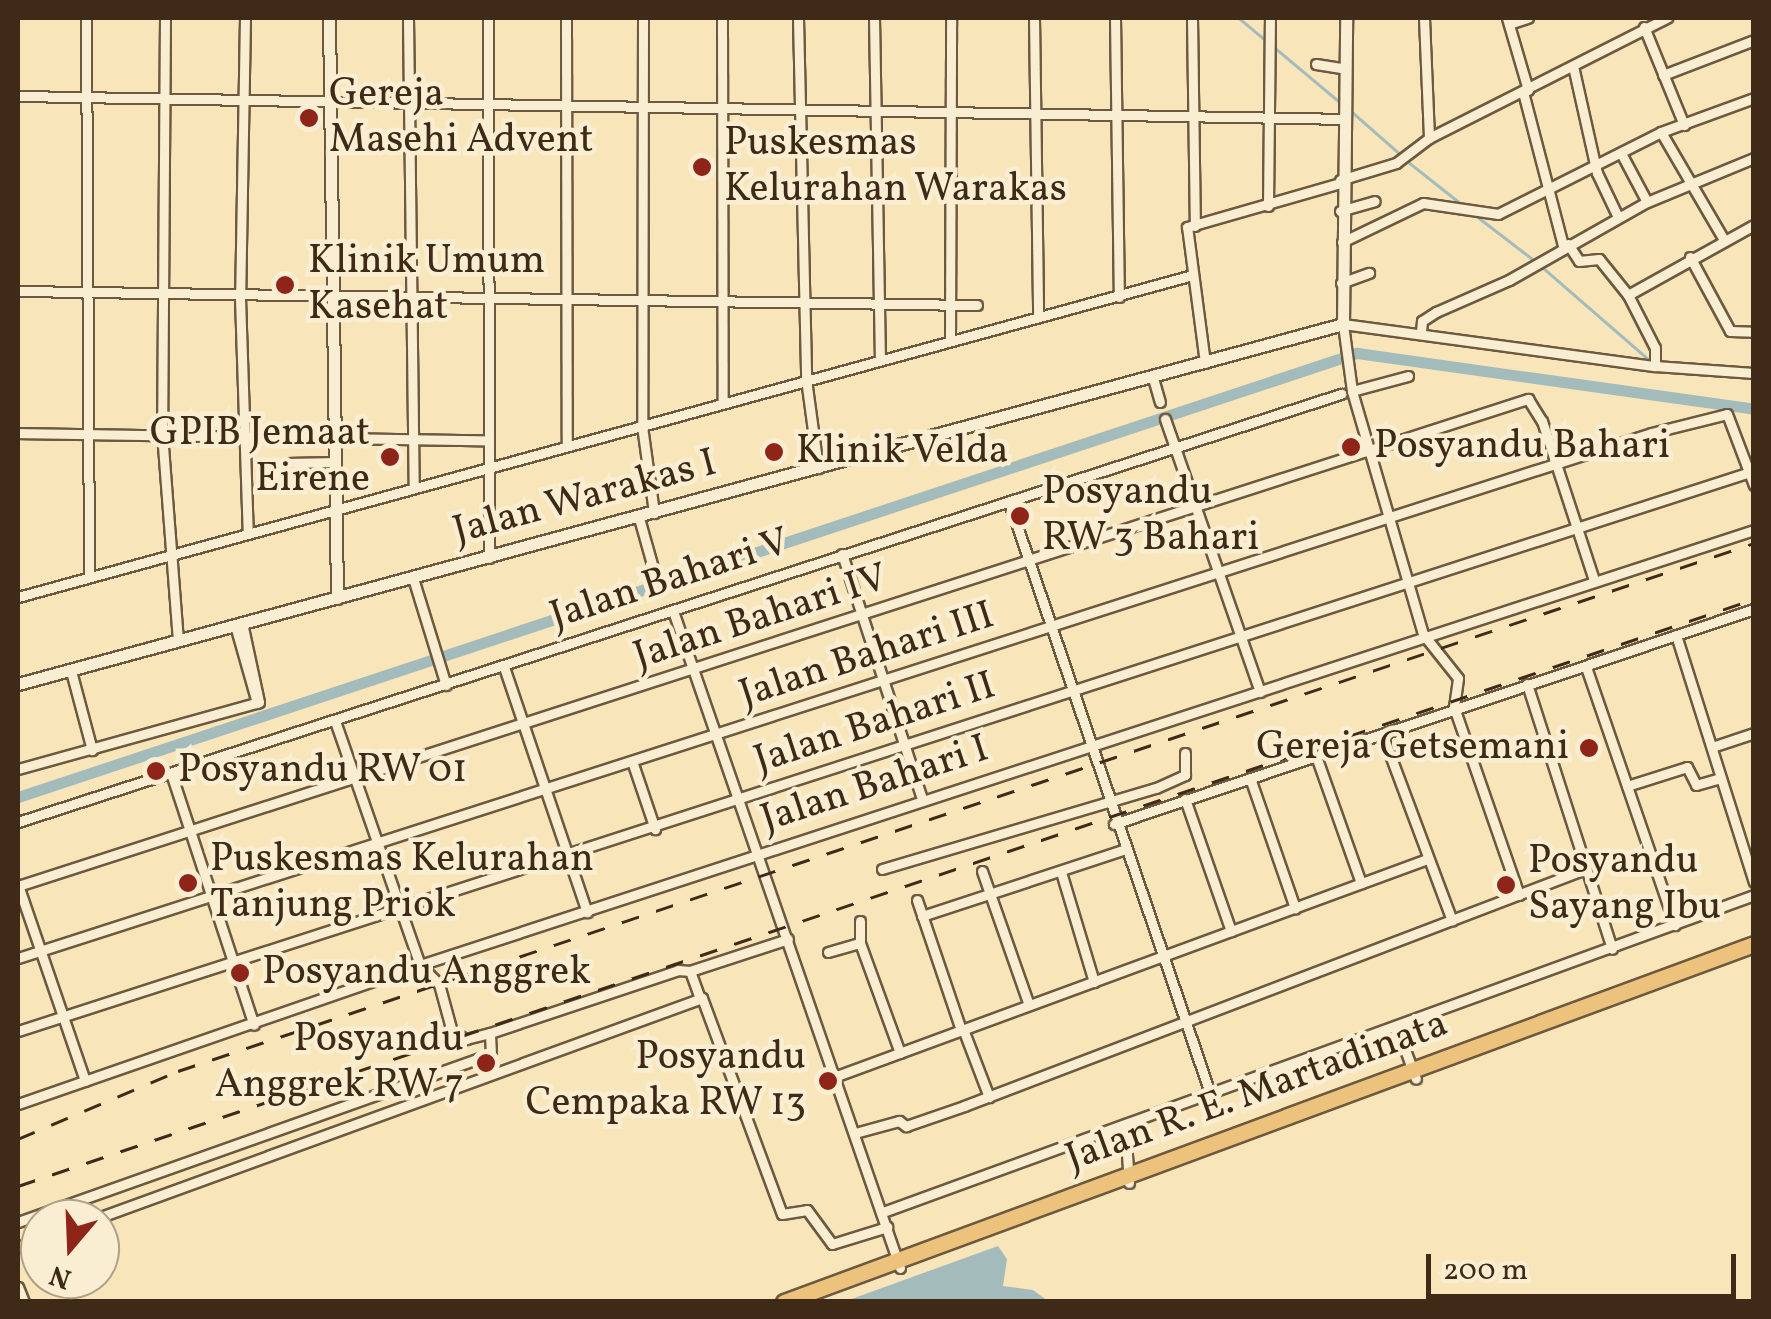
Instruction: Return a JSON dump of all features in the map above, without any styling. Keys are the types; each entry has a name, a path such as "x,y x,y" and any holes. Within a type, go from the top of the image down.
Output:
{"highway":[{"name":"Jalan R. E. Martadinata","path":"784,1302 1128,1180 1754,944"},
{"name":"Jalan R. E. Martadinata","path":"1414,1074 1754,953"},
{"name":"Jalan R. E. Martadinata","path":"811,1302 898,1264"}],"street":[{"path":"86,18 84,432 89,574"},
{"path":"165,18 162,433 167,554 178,641"},
{"path":"245,18 240,298 248,533"},
{"path":"329,18 328,298 337,598"},
{"path":"408,18 414,487"},
{"path":"488,18 489,558"},
{"path":"566,18 567,446"},
{"path":"644,18 646,302 642,426 654,513"},
{"path":"722,18 723,403"},
{"path":"798,18 806,378 818,468"},
{"path":"874,18 880,356"},
{"path":"950,339 951,18"},
{"path":"1034,18 1038,315"},
{"path":"1115,18 1119,297"},
{"path":"1192,18 1195,226"},
{"path":"1268,206 1270,18"},
{"path":"1346,18 1339,243 1348,389 1423,634 1458,678 1454,707 1519,894"},
{"path":"1424,18 1429,138"},
{"path":"1528,18 1508,21 1546,189 1566,245 1579,261 1599,259 1628,294 1655,363"},
{"path":"1205,362 1184,235 1195,226 1396,163 1429,138 1666,18"},
{"path":"1644,27 1684,125"},
{"path":"1664,75 1754,40"},
{"path":"1316,64 1346,68"},
{"path":"1573,66 1598,162 1618,216"},
{"path":"18,96 1270,119 1346,114"},
{"path":"1339,243 1422,202 1498,214 1661,132 1754,98"},
{"path":"1661,132 1724,238"},
{"path":"1621,152 1646,202"},
{"path":"1421,332 1422,322 1436,312 1531,268 1618,216 1690,182 1754,158"},
{"path":"1340,211 1375,202"},
{"path":"1628,294 1724,238 1754,225"},
{"path":"1690,257 1730,331 1754,332"},
{"path":"1341,283 1369,273"},
{"path":"18,597 89,574 642,426 880,356 1189,276"},
{"path":"18,291 240,298 977,305"},
{"path":"1343,330 1421,332 1754,372"},
{"name":"Jalan Warakas I","path":"18,684 1205,362 1343,330"},
{"name":"Jalan Bahari V","path":"18,822 1176,449 1348,389 1408,376"},
{"path":"1153,378 1160,402"},
{"name":"Jalan Bahari IV","path":"18,886 1029,564 1521,400 1537,406 1555,464"},
{"name":"Jalan Bahari III","path":"18,958 715,738 1388,514 1724,414 1732,418 1750,472"},
{"path":"1166,420 1260,692"},
{"path":"18,433 488,440"},
{"path":"291,463 334,462"},
{"path":"1555,464 1594,580"},
{"path":"1750,472 1754,485"},
{"name":"Jalan Bahari II","path":"18,1031 570,858 1408,580 1750,472"},
{"path":"1009,502 1107,805 1164,955 1211,1096"},
{"path":"639,518 655,575"},
{"name":"Jalan Bahari I","path":"18,1104 755,854 1090,749 1423,634 1754,530"},
{"path":"842,554 922,799"},
{"path":"413,578 446,685"},
{"path":"1114,824 1754,609"},
{"path":"672,612 755,854 812,1001 814,1033 856,1132 898,1264"},
{"path":"18,769 259,702 238,624"},
{"path":"1676,635 1754,882"},
{"path":"504,667 588,912"},
{"path":"1586,667 1675,925"},
{"path":"70,671 92,750"},
{"path":"1527,684 1583,870 1612,949"},
{"path":"335,721 420,965 438,984 456,1037 490,1034 788,940"},
{"path":"1712,747 1754,733"},
{"path":"1383,736 1452,921"},
{"path":"882,869 1107,805 1185,776 1185,752"},
{"path":"1316,756 1361,883"},
{"path":"633,764 654,828"},
{"path":"1627,786 1686,767 1696,785 1720,778"},
{"path":"171,773 254,1025"},
{"path":"1250,778 1294,908"},
{"path":"1184,799 1231,931"},
{"path":"922,916 1123,850"},
{"path":"834,1077 1428,859"},
{"path":"856,1132 899,1121 906,1126 989,1097 1583,870"},
{"path":"982,871 1029,1005"},
{"path":"1061,872 1094,982"},
{"path":"18,886 85,1081"},
{"path":"883,1212 1211,1096 1754,895"},
{"path":"916,900 989,1097"},
{"path":"860,921 860,943 900,1053"},
{"path":"828,952 860,943"},
{"path":"690,970 780,1212 808,1210 833,1244 887,1226"},
{"path":"120,1210 700,999"},
{"path":"1397,1028 1414,1074"},
{"path":"490,1034 497,1071"},
{"path":"18,1222 491,1054"},
{"path":"1125,1125 1128,1180"},
{"path":"18,1287 24,1302"}],"water":[{"path":"998,1246 1007,1259 1003,1286 1033,1290 1048,1301 846,1301"}],"waterway":[{"path":"1239,18 1264,39"},
{"path":"1274,47 1341,103"},
{"path":"1351,111 1401,155"},
{"path":"1407,161 1464,206"},
{"path":"1474,214 1535,261"},
{"path":"1541,266 1652,362"},
{"path":"18,797 1357,353 1754,409"}],"railway":[{"path":"18,1139 178,1071 1754,543"},
{"path":"18,1186 1754,599"}],"place":[{"name":"Gereja Masehi Advent","path":"309,118"},
{"name":"Puskesmas Kelurahan Warakas","path":"702,167"},
{"name":"Klinik Umum Kasehat","path":"285,285"},
{"name":"Posyandu Bahari","path":"1351,447"},
{"name":"Klinik Velda","path":"774,452"},
{"name":"GPIB Jemaat Eirene","path":"390,457"},
{"name":"Posyandu RW 3 Bahari","path":"1020,516"},
{"name":"Gereja Getsemani","path":"1589,748"},
{"name":"Posyandu RW 01","path":"156,771"},
{"name":"Puskesmas Kelurahan Tanjung Priok","path":"188,883"},
{"name":"Posyandu Sayang Ibu","path":"1506,885"},
{"name":"Posyandu Anggrek","path":"240,973"},
{"name":"Posyandu Anggrek RW 7","path":"486,1063"},
{"name":"Posyandu Cempaka RW 13","path":"828,1081"}]}
